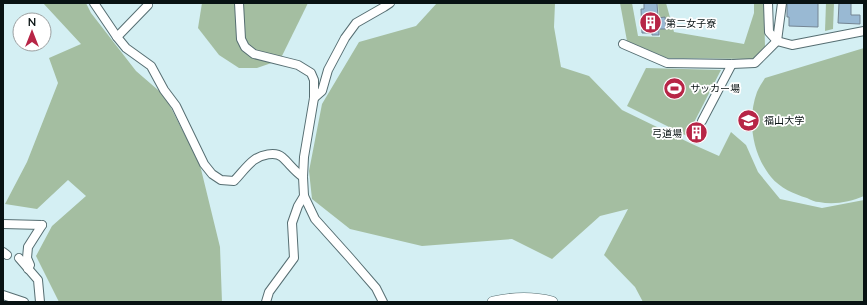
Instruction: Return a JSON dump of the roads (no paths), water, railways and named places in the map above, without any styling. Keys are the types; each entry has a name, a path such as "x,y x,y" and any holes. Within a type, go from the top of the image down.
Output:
{"main road":[{"path":"493,302 522,299 545,300 552,302"}],"street":[{"path":"94,3 126,48 152,66 164,90 176,106 204,164 212,174 221,180 234,181 255,160 264,156 276,154 281,156 296,172 303,177"},
{"path":"239,3 241,39 245,47 254,54 298,65 311,73 314,80 314,98 304,158 304,196 314,219 376,288 383,302"},
{"path":"314,98 322,91 328,70 345,38 356,23 390,3"},
{"path":"768,3 769,32 777,41 792,45 864,31"},
{"path":"623,44 667,63 755,64 777,41 782,3"},
{"path":"117,37 148,5"},
{"path":"702,121 732,64"},
{"path":"266,302 269,292 294,258 292,223 298,206 304,196"},
{"path":"3,224 42,225 28,246 27,258 30,265 28,269"},
{"path":"19,258 38,280 40,302"},
{"path":"3,295 24,302"}],"place":[{"name":"第二女子寮","path":"650,23"},
{"name":"サッカー場","path":"674,88"},
{"name":"福山大学","path":"748,120"},
{"name":"弓道場","path":"697,133"}]}
